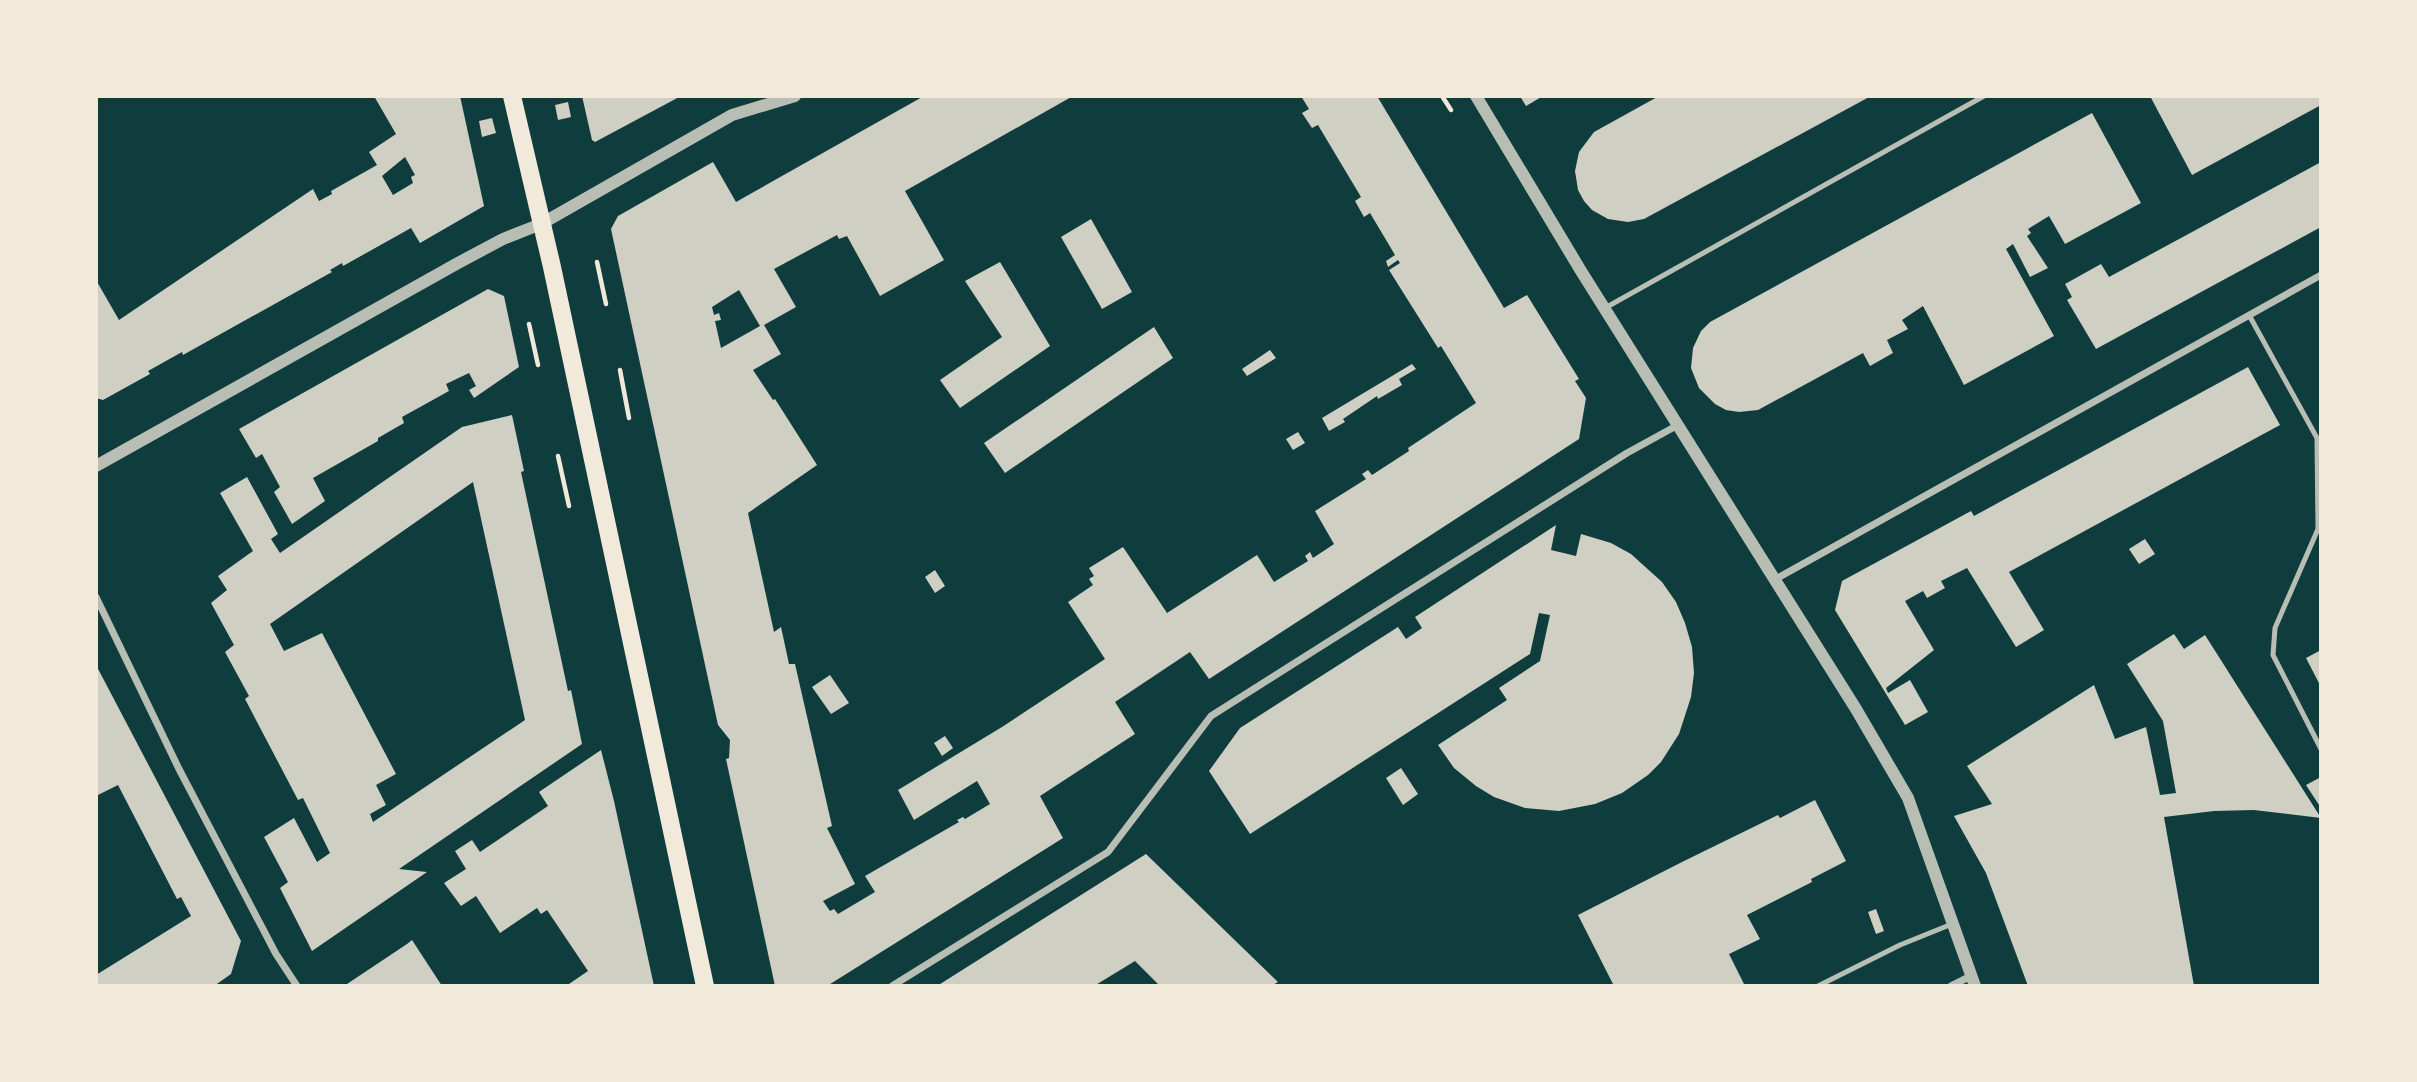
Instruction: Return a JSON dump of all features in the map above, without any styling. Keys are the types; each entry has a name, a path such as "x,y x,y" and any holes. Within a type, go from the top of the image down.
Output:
{"main road":[{"path":"512,96 705,986"}],"street":[{"path":"96,466 458,263 503,239 541,224 732,115 795,96"},
{"path":"1476,96 1856,709 1908,798 1973,981 1951,986"},
{"path":"1774,580 2321,275"},
{"path":"892,986 1108,852 1211,716 1627,453 1678,425"},
{"path":"96,597 179,769 276,954 296,986"}],"lane":[{"path":"1605,308 1984,96"},
{"path":"2249,315 2316,438 2318,529 2275,628 2273,655 2321,749"},
{"path":"1818,986 1900,945 1952,924"}],"path":[{"path":"1442,96 1456,120"},
{"path":"597,262 606,304"},
{"path":"529,324 538,365"},
{"path":"620,370 629,418"},
{"path":"558,456 569,506"}],"building":[{"path":"374,96 460,96 484,206 420,243 411,228 343,266 342,263 330,270 332,272 183,355 182,352 148,371 150,374 103,400 96,398 96,280 119,320 313,189 319,201 332,194 331,191 377,165 369,152 396,134","holes":["405,157 415,175 411,177 413,183 393,195 382,176"]},
{"path":"582,96 681,96 595,142 592,140"},
{"path":"924,96 1073,96 905,191 944,260 880,296 847,236 839,239 837,235 774,269 796,307 764,325 781,354 753,370 817,465 748,513 774,632 781,627 789,664 795,664 832,826 827,828 855,884 823,901 830,911 834,909 838,914 875,892 865,876 959,822 957,820 963,817 965,819 990,804 977,781 914,820 898,790 1002,727 1105,659 1068,602 1093,585 1089,579 1094,576 1089,568 1123,547 1167,613 1257,555 1274,582 1308,561 1305,556 1310,552 1313,558 1334,544 1315,511 1366,479 1362,474 1368,470 1372,475 1476,403 1389,270 1400,263 1398,260 1388,267 1386,261 1395,255 1370,213 1364,217 1355,201 1361,197 1318,125 1312,128 1302,113 1309,109 1301,96 1377,96 1504,308 1527,295 1579,379 1575,381 1586,398 1579,439 1209,679 1190,652 1115,702 1135,734 1040,796 1063,838 827,986 775,986 726,759 729,758 730,740 718,725 611,229 618,216 713,162 736,202","holes":["739,290 760,326 721,348 715,321 721,320 719,313 714,315 712,307"]},
{"path":"1520,96 1543,96 1526,106"},
{"path":"1659,96 1871,96 1644,219 1628,222 1608,219 1592,210 1578,190 1575,171 1579,152 1594,132"},
{"path":"2150,96 2321,96 2321,105 2192,175"},
{"path":"568,102 571,117 558,120 555,105"},
{"path":"2092,113 2141,203 2065,244 2049,216 2028,229 2031,233 2027,236 2048,268 2030,277 2013,244 2006,249 2054,336 1964,385 1923,306 1902,320 1908,329 1887,340 1893,353 1870,366 1863,353 1758,410 1726,410 1715,404 1699,388 1691,368 1693,348 1701,331 1710,322"},
{"path":"492,118 496,133 482,137 479,121"},
{"path":"2321,162 2321,227 2096,349 2067,300 2072,297 2065,284 2101,264 2109,277"},
{"path":"1091,219 1132,292 1102,309 1061,237"},
{"path":"1000,262 1050,346 960,408 940,380 1002,337 965,281"},
{"path":"488,289 504,296 519,367 474,398 469,390 476,386 469,373 446,384 449,391 402,417 404,423 313,478 325,501 292,524 274,492 280,487 262,454 256,458 239,429"},
{"path":"1154,327 1173,358 1005,473 984,443"},
{"path":"1270,350 1276,358 1247,376 1242,369"},
{"path":"1412,364 1416,369 1399,379 1402,385 1378,399 1377,396 1343,419 1345,422 1329,431 1322,418"},
{"path":"2248,367 2280,425 2009,572 2044,630 2016,647 1967,568 1941,581 1945,588 1927,598 1923,591 1905,601 1934,650 1886,688 1888,693 1910,680 1928,712 1905,725 1835,610 1842,581 1971,511 1974,516"},
{"path":"512,415 524,471 521,472 582,744 399,869 427,872 312,951 280,888 288,882 264,837 294,818 317,862 330,853 303,798 298,800 245,699 249,696 225,652 234,645 211,603 227,590 218,576 253,551 220,493 247,477 278,534 271,539 280,553 462,427","holes":["473,482 525,720 373,822 370,814 386,805 376,785 396,774 322,633 284,651 270,624"]},
{"path":"1298,432 1305,443 1293,450 1286,439"},
{"path":"1556,525 1551,550 1576,556 1581,534 1611,543 1631,554 1662,582 1676,602 1692,647 1694,673 1691,697 1679,734 1661,762 1622,793 1595,804 1559,811 1525,808 1494,797 1454,768 1438,745 1507,700 1499,688 1540,661 1550,615 1539,613 1530,654 1250,834 1209,771 1240,728 1398,627 1406,639 1422,628 1415,617"},
{"path":"2145,539 2155,554 2139,564 2129,549"},
{"path":"935,570 945,586 935,593 925,577"},
{"path":"2174,634 2184,649 2205,635 2321,818 2254,810 2214,811 2164,817 2194,986 2028,986 1986,873 1954,816 1992,804 1967,766 2094,685 2115,739 2146,727 2160,795 2176,793 2163,721 2127,664"},
{"path":"2321,650 2321,687 2306,658"},
{"path":"96,665 241,941 231,974 214,986 96,986 96,975 191,916 181,897 177,899 118,785 96,796"},
{"path":"830,675 849,703 831,714 812,687"},
{"path":"945,736 953,748 942,756 934,743"},
{"path":"601,750 654,986 566,986 588,971 547,910 541,914 537,908 500,933 476,896 461,906 444,883 466,869 455,851 472,840 480,852 548,806 539,792"},
{"path":"1401,768 1418,794 1403,805 1386,778"},
{"path":"2321,777 2321,808 2306,785"},
{"path":"1815,800 1846,861 1811,879 1812,882 1747,915 1760,939 1729,954 1745,986 1614,986 1578,915 1778,815 1780,818"},
{"path":"1146,854 1278,982 1271,986 1160,986 1135,961 1094,986 937,986"},
{"path":"1876,909 1884,931 1876,934 1868,912"},
{"path":"412,940 442,986 344,986 407,944"}]}
